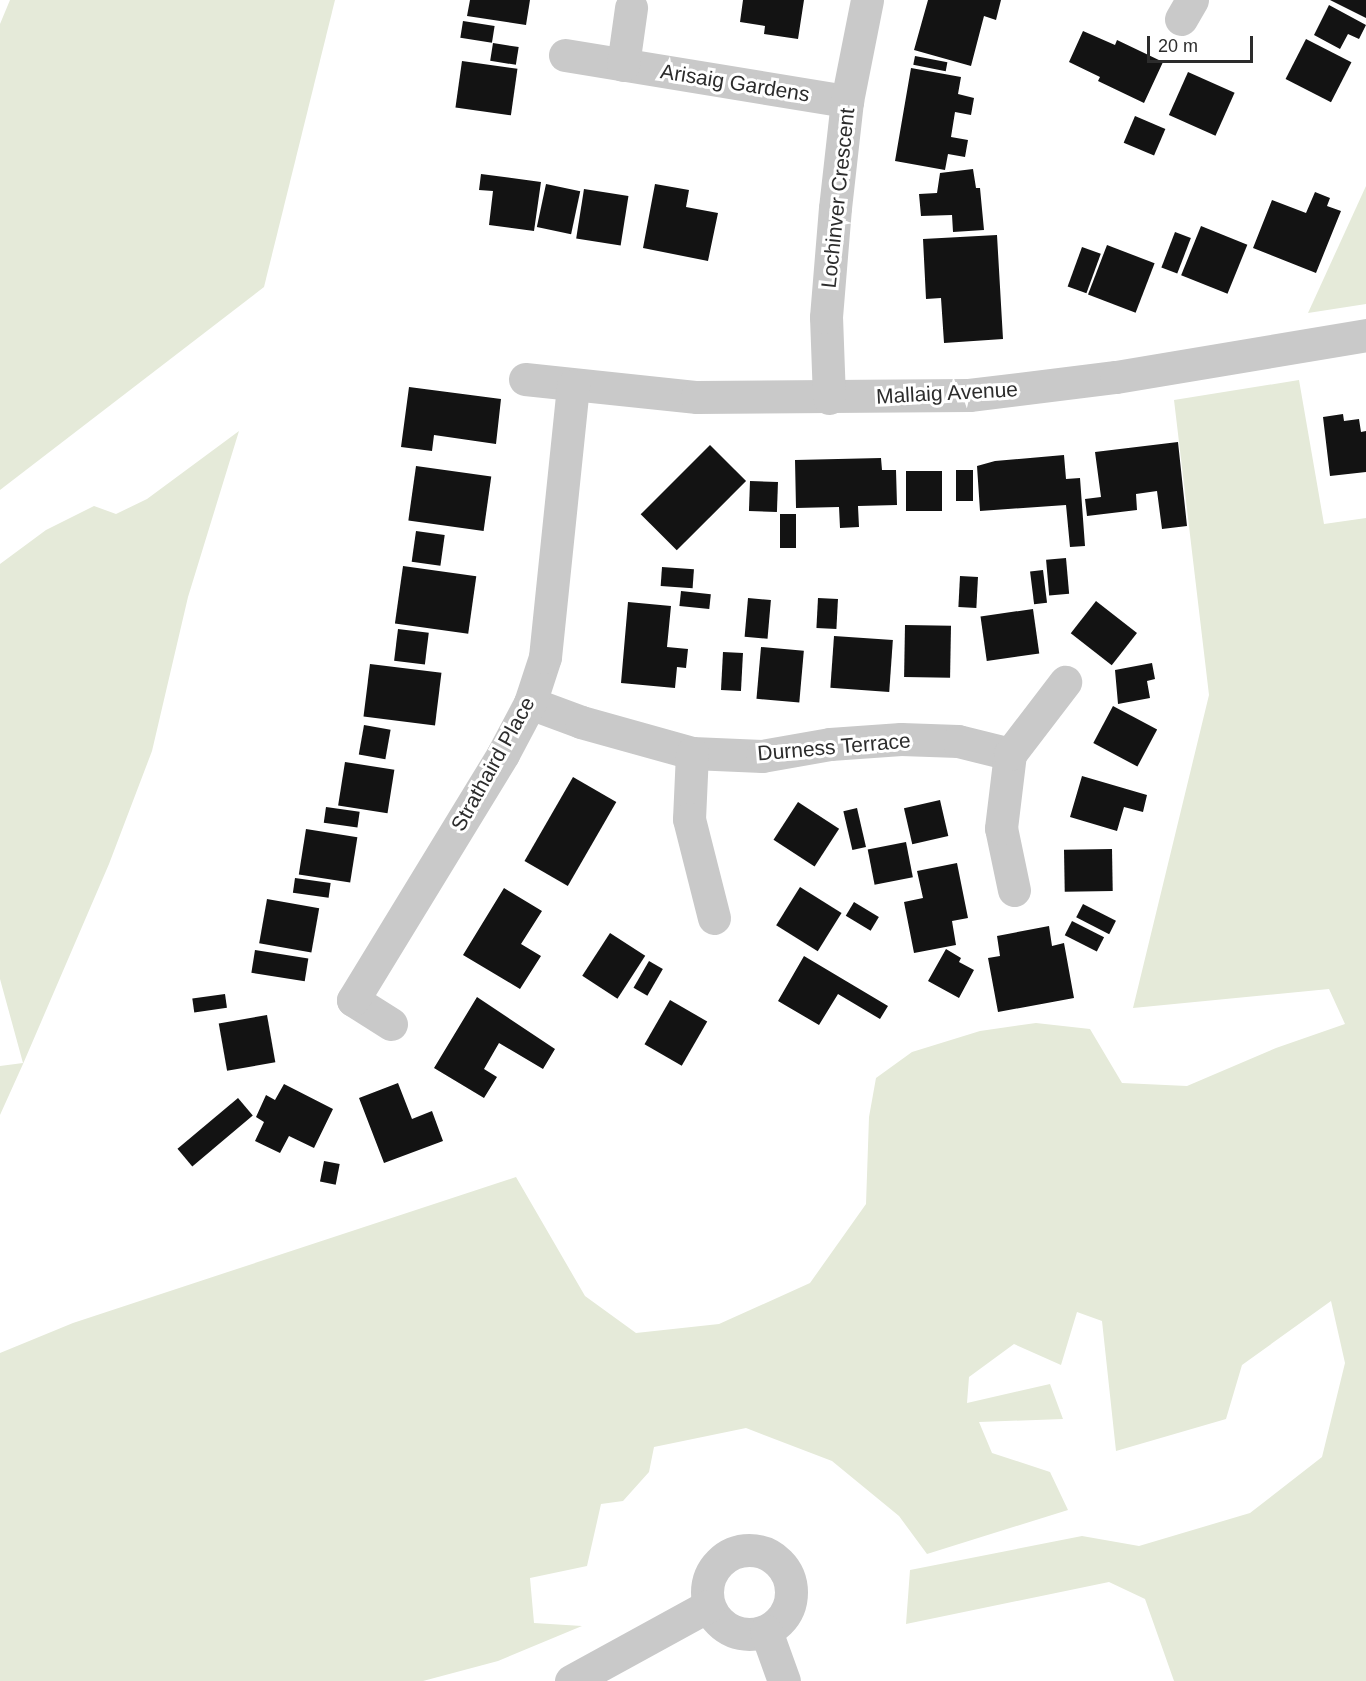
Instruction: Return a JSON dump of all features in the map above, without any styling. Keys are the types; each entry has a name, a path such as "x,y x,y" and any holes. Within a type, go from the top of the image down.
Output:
{"street":[{"name":"Lochinver Crescent","path":"829,398 826,317 835,208 847,101 867,0"},
{"path":"623,64 631,8"},
{"name":"Arisaig Gardens","path":"566,55 847,101"},
{"name":"Mallaig Avenue","path":"525,379 697,397 829,398 969,395 1116,376 1366,335"},
{"name":"Strathaird Place","path":"391,1024 353,1000 503,754 530,703 545,657 573,385"},
{"path":"1014,890 1001,828 1010,754 1065,682"},
{"name":"Durness Terrace","path":"530,703 581,722 692,753 762,756 831,744 901,739 958,741 1010,754"},
{"path":"692,753 689,819 714,918"},
{"path":"741,1550 756,1550 770,1555 781,1564 789,1578 791,1592 789,1606 781,1619 766,1631 753,1635 732,1631 722,1625 708,1606 706,1591 709,1576 716,1563 728,1554 741,1550"},
{"path":"571,1681 708,1606"},
{"path":"766,1631 784,1681"}],"green space":[{"path":"10,0 335,0 264,287 0,490 0,24"},
{"path":"1366,186 1366,304 1308,313"},
{"path":"1299,380 1324,524 1366,518 1366,1681 1174,1681 1145,1599 1109,1582 906,1624 910,1570 1082,1536 1139,1546 1250,1513 1322,1457 1345,1363 1331,1301 1242,1365 1226,1419 1116,1451 1102,1321 1077,1312 1061,1365 1014,1344 969,1377 967,1403 1050,1384 1063,1419 979,1422 992,1453 1050,1472 1068,1510 927,1554 899,1516 832,1461 746,1428 654,1447 649,1472 623,1501 601,1504 587,1566 530,1578 534,1623 582,1626 498,1661 423,1681 0,1681 0,1353 73,1323 516,1177 585,1296 636,1333 719,1324 810,1283 866,1204 869,1117 876,1078 912,1052 980,1031 1036,1023 1090,1029 1122,1083 1187,1086 1276,1048 1345,1024 1329,989 1133,1008 1209,695 1174,400"},
{"path":"239,431 188,597 152,751 109,864 23,1064 0,1115 0,1066 23,1063 0,979 0,564 46,530 94,506 116,514 147,499"}],"building":[{"path":"470,0 530,0 526,25 467,16"},
{"path":"743,0 804,0 798,39 764,34 765,26 740,22"},
{"path":"928,0 1001,0 996,20 984,16 971,66 914,50"},
{"path":"1330,0 1366,0 1366,18"},
{"path":"1329,5 1366,25 1359,39 1348,34 1340,49 1314,35"},
{"path":"463,21 495,26 492,43 460,38"},
{"path":"1083,31 1115,45 1117,40 1163,62 1144,103 1098,81 1100,77 1069,62"},
{"path":"1306,39 1351,62 1331,102 1286,79"},
{"path":"493,43 519,47 516,65 490,61"},
{"path":"915,56 947,62 946,71 913,65"},
{"path":"462,61 517,69 511,115 455,108"},
{"path":"911,68 961,77 958,94 974,98 971,115 955,112 951,137 968,140 965,157 948,154 945,170 895,161"},
{"path":"1188,72 1235,93 1215,136 1169,115"},
{"path":"1135,116 1165,129 1154,156 1124,143"},
{"path":"973,169 976,188 980,188 984,230 953,232 952,215 921,216 919,194 937,193 940,173"},
{"path":"481,174 541,182 534,231 489,225 493,191 479,190"},
{"path":"546,184 580,191 571,234 537,227"},
{"path":"655,184 689,190 686,207 718,213 708,261 643,248"},
{"path":"584,189 628,196 621,245 576,238"},
{"path":"1315,192 1330,198 1327,206 1341,211 1316,273 1253,248 1272,200 1306,213"},
{"path":"1201,226 1247,245 1228,294 1181,275"},
{"path":"1175,232 1191,238 1177,274 1161,267"},
{"path":"997,235 1003,339 944,343 941,298 926,299 923,239"},
{"path":"1107,245 1155,263 1136,313 1088,294"},
{"path":"1082,247 1101,254 1086,293 1068,286"},
{"path":"409,387 501,399 496,444 434,435 432,451 401,447"},
{"path":"1343,414 1344,421 1359,419 1361,432 1366,431 1366,472 1330,476 1323,417"},
{"path":"1178,442 1187,526 1162,529 1157,491 1136,494 1137,510 1087,516 1085,499 1101,497 1095,452"},
{"path":"710,445 746,481 677,550 641,514"},
{"path":"1064,455 1066,479 1080,478 1085,546 1070,547 1066,505 980,511 977,466 995,461"},
{"path":"881,458 882,470 896,470 897,505 858,506 859,527 840,528 839,507 796,508 795,460"},
{"path":"416,466 491,477 484,531 408,520"},
{"path":"956,470 973,470 973,501 956,501"},
{"path":"906,471 942,471 942,511 906,511"},
{"path":"750,481 778,482 777,512 749,511"},
{"path":"780,514 796,514 796,548 780,548"},
{"path":"416,531 445,535 440,566 412,562"},
{"path":"1066,558 1069,594 1049,596 1046,560"},
{"path":"403,566 476,576 468,634 395,623"},
{"path":"662,567 694,569 693,588 661,586"},
{"path":"1043,570 1047,603 1034,604 1030,572"},
{"path":"960,576 978,577 976,608 958,607"},
{"path":"681,591 711,594 709,609 679,606"},
{"path":"748,598 771,600 768,639 745,637"},
{"path":"818,598 838,599 836,629 816,628"},
{"path":"1096,601 1137,633 1112,665 1071,633"},
{"path":"628,602 671,606 667,647 688,649 686,668 677,667 675,688 621,683"},
{"path":"1033,609 1039,654 987,661 981,616"},
{"path":"905,625 951,626 950,678 904,677"},
{"path":"398,629 429,633 425,665 394,661"},
{"path":"834,636 893,640 889,692 830,688"},
{"path":"761,647 804,651 799,703 756,699"},
{"path":"723,652 743,653 741,691 721,690"},
{"path":"1152,663 1155,679 1147,681 1150,698 1118,704 1115,670"},
{"path":"370,664 441,673 435,725 364,717"},
{"path":"1113,706 1157,729 1137,767 1093,743"},
{"path":"364,725 391,730 385,759 359,755"},
{"path":"345,762 394,770 388,813 338,805"},
{"path":"1082,776 1147,795 1143,812 1124,807 1117,831 1070,817"},
{"path":"573,777 616,802 568,886 524,861"},
{"path":"940,800 948,836 912,844 904,808"},
{"path":"798,802 839,829 815,866 773,840"},
{"path":"326,807 360,812 357,828 324,823"},
{"path":"857,808 866,847 852,850 843,811"},
{"path":"306,829 357,837 350,883 299,874"},
{"path":"906,842 913,877 875,885 868,849"},
{"path":"1112,849 1113,891 1065,892 1064,850"},
{"path":"957,863 968,918 952,921 956,945 914,953 904,902 923,898 917,871"},
{"path":"295,878 331,883 329,898 293,893"},
{"path":"800,887 842,913 818,951 776,925"},
{"path":"504,888 542,911 521,944 541,956 520,989 463,955"},
{"path":"267,899 319,908 311,953 259,943"},
{"path":"854,902 879,917 871,931 846,916"},
{"path":"1083,904 1116,921 1109,934 1076,917"},
{"path":"1072,921 1104,937 1097,952 1065,935"},
{"path":"1049,926 1052,946 1064,943 1074,998 998,1012 988,958 1000,956 997,936"},
{"path":"610,933 645,956 617,999 582,976"},
{"path":"946,949 961,958 959,962 974,970 959,998 928,981"},
{"path":"255,950 308,958 305,981 251,973"},
{"path":"804,956 888,1006 880,1019 838,994 819,1025 778,1001"},
{"path":"649,961 663,969 647,996 634,988"},
{"path":"225,994 227,1008 194,1012 192,999"},
{"path":"477,997 555,1049 543,1069 499,1043 484,1069 497,1077 484,1098 434,1068"},
{"path":"670,1000 707,1021 682,1066 645,1044"},
{"path":"267,1015 275,1062 227,1071 219,1024"},
{"path":"398,1083 412,1119 432,1111 443,1141 384,1163 359,1098"},
{"path":"284,1084 333,1109 314,1148 289,1136 280,1153 255,1141 264,1122 256,1117 266,1095 275,1100"},
{"path":"238,1098 253,1116 192,1166 177,1149"},
{"path":"324,1161 340,1164 336,1185 320,1182"}]}
